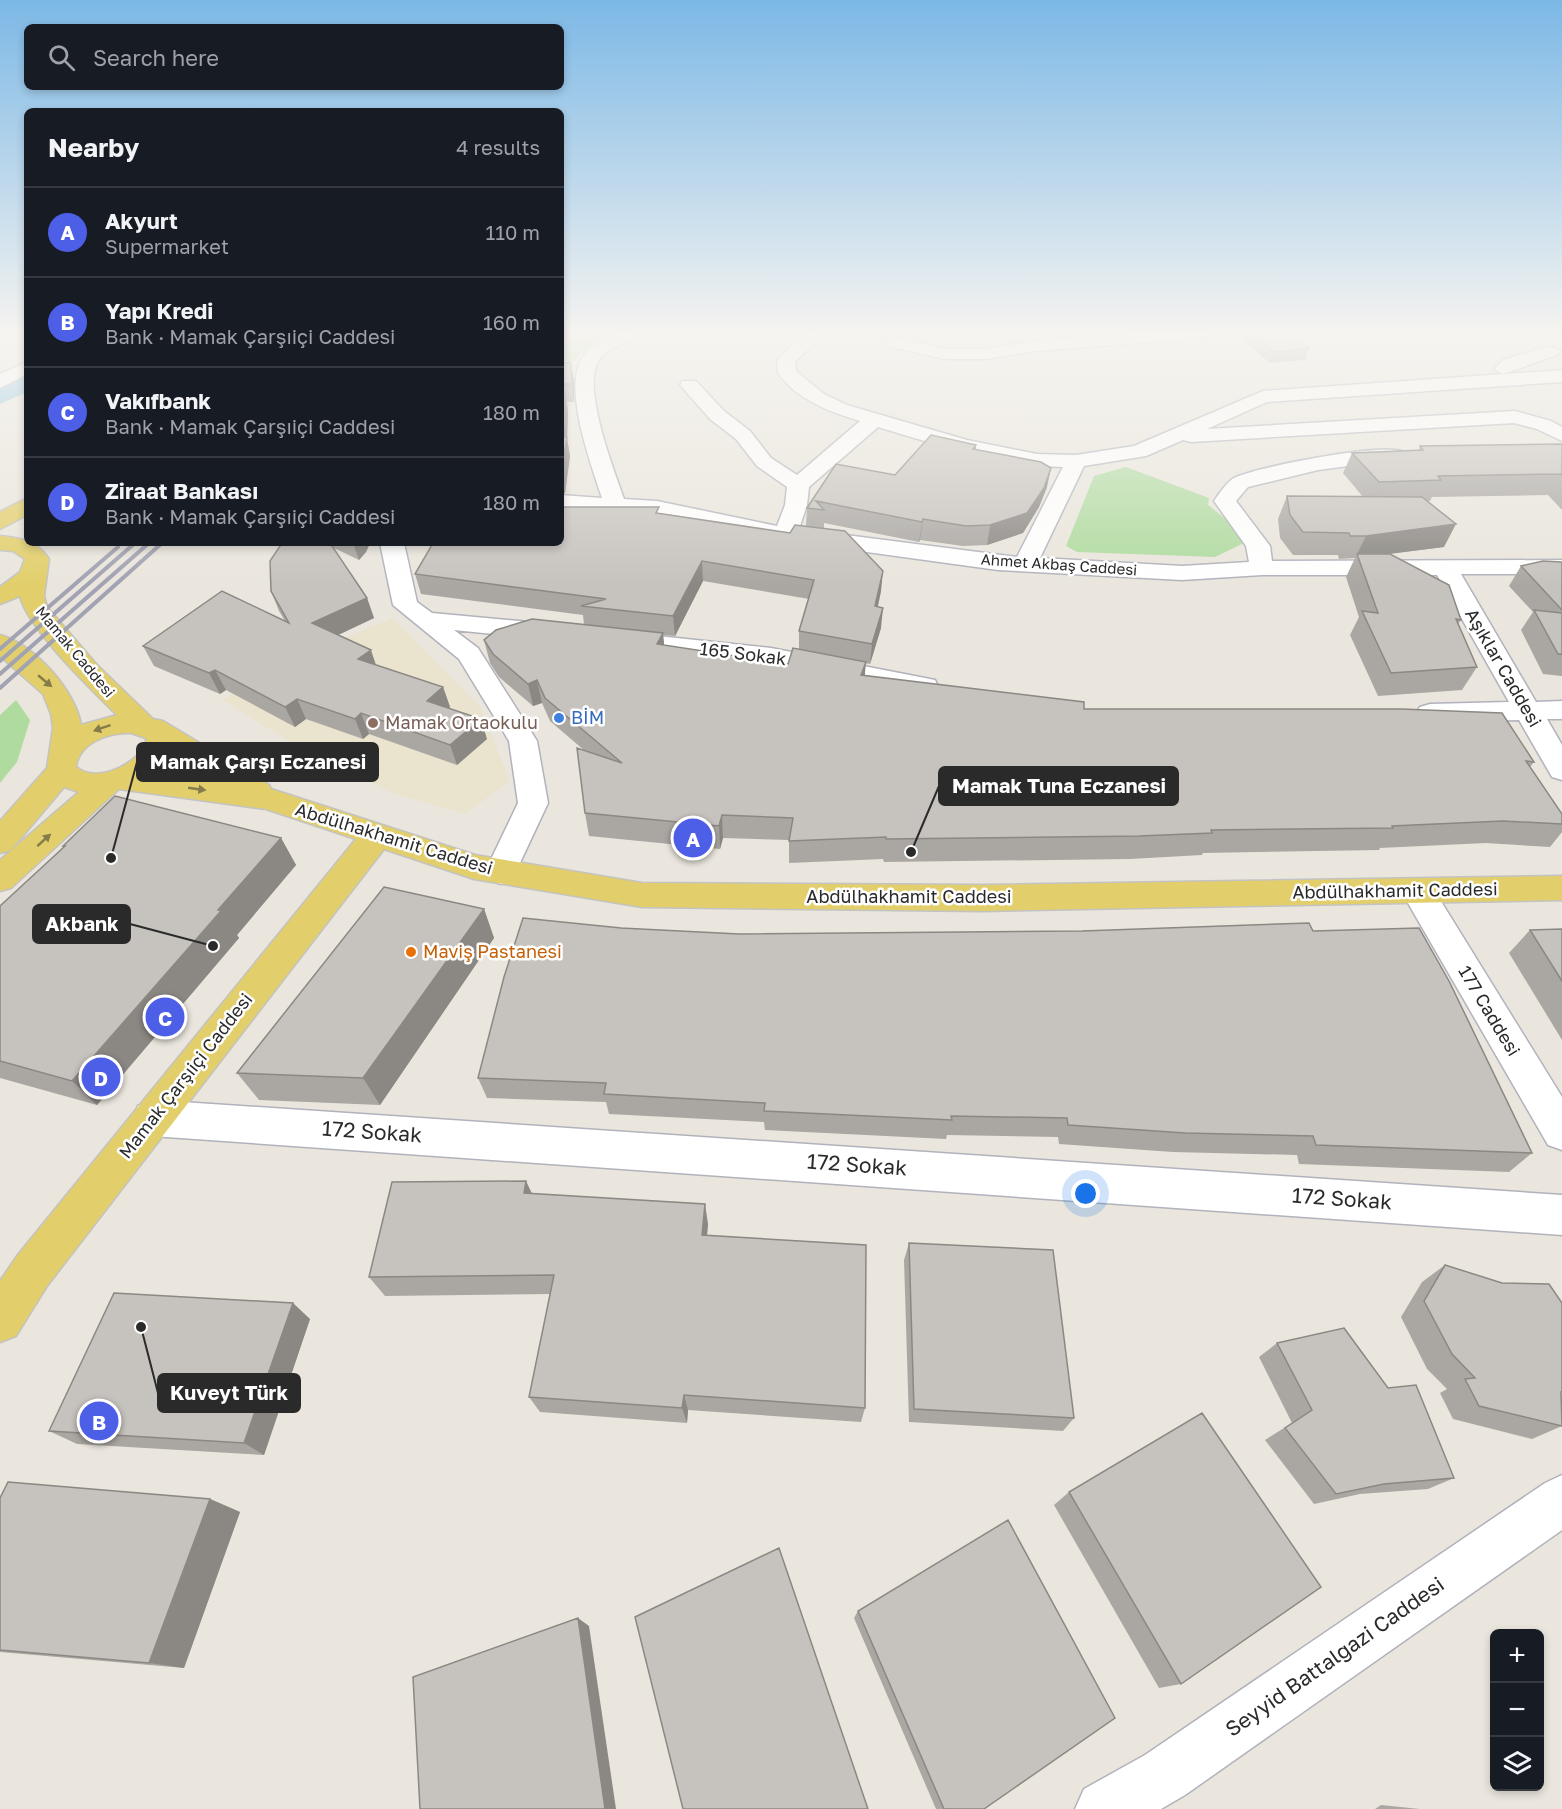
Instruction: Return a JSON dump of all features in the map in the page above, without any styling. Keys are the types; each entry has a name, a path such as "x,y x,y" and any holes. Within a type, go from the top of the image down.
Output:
{"main road":[{"path":"0,522 24,507"},
{"path":"0,543 23,546 42,557 27,579 0,597"},
{"name":"Mamak Caddesi","path":"42,557 32,596 35,608 88,671 147,725 269,799"},
{"path":"0,643 56,690 62,704 67,728 62,764 74,781 87,783 114,780 269,799"},
{"path":"0,842 62,764 68,748 94,730 127,722 147,725 159,735 160,744 156,753 134,772 114,780 0,879"},
{"name":"Abdülhakhamit Caddesi","path":"269,799 474,867 642,895 983,898 1562,888"},
{"name":"Mamak Çarşıiçi Caddesi","path":"0,1320 32,1271 377,835"}],"street":[{"path":"590,417 596,446 615,504"},
{"path":"720,417 742,435 764,462 798,485"},
{"path":"871,417 964,446 1037,460 1076,461 1139,452 1216,417"},
{"path":"1174,436 1507,417"},
{"path":"1517,417 1544,425 1558,444"},
{"path":"786,533 796,506 798,485 875,419"},
{"path":"1262,568 1258,546 1225,501 1241,482 1318,464 1376,455 1418,455"},
{"path":"1025,565 1076,461"},
{"name":"Ahmet Akbaş Caddesi","path":"564,502 657,508 786,533 998,564 1182,573 1262,568 1562,567"},
{"path":"393,546 405,605 469,654 523,741 533,803 501,872"},
{"name":"Aşıklar Caddesi","path":"1444,566 1562,770"},
{"name":"165 Sokak","path":"424,620 771,656 947,690"},
{"path":"1400,714 1562,710"},
{"name":"177 Caddesi","path":"1417,891 1562,1132"},
{"name":"172 Sokak","path":"152,1118 660,1150 1562,1215"},
{"name":"Seyyid Battalgazi Caddesi","path":"1104,1809 1165,1775 1562,1500"}],"shaded area":[{"name":"Mamak Ortaokulu","path":"393,618 480,707 510,781 465,814 392,793 286,739 222,700 303,649 315,650"}],"green space":[{"path":"1126,467 1209,498 1208,505 1231,523 1244,543 1215,557 1077,552 1066,546 1094,476"},
{"path":"16,700 30,720 17,762 0,783 0,715"}],"building":[{"path":"931,435 976,445 973,449 1041,462 1051,468 1044,488 1027,513 990,525 966,526 923,519 922,522 816,501 824,510 807,508 836,464 895,475"},
{"path":"564,437 567,437 564,456"},
{"path":"1562,444 1562,475 1438,476 1441,480 1379,482 1352,453 1423,450 1420,446"},
{"path":"1287,496 1422,497 1456,524 1366,536 1350,536 1349,533 1303,532 1290,515"},
{"path":"564,507 659,507 656,513 790,533 795,525 845,531 883,571 875,606 883,608 872,644 799,631 814,580 702,561 673,616 581,606 606,599 415,574 431,546 564,546"},
{"path":"280,546 332,546 367,598 312,623 371,650 358,659 443,687 427,701 481,719 450,745 361,713 355,719 297,699 285,707 215,670 209,673 143,646 222,591 289,623 271,591 270,561"},
{"path":"1357,554 1390,554 1449,585 1461,620 1456,619 1477,667 1391,673 1362,611 1378,613"},
{"path":"1543,561 1562,562 1562,610 1521,566"},
{"path":"1534,610 1562,613 1562,654 1558,654"},
{"path":"532,619 663,633 657,644 788,664 793,648 866,662 861,675 1084,702 1084,709 1401,709 1502,713 1534,762 1526,761 1562,814 1562,824 1503,821 1392,826 1393,828 1211,830 1212,833 1139,836 886,839 886,837 789,841 793,818 722,815 719,826 585,813 577,748 622,763 545,698 537,680 528,684 493,654 484,640 496,630"},
{"path":"115,796 281,838 218,910 221,911 72,1081 0,1061 0,906"},
{"path":"384,887 484,909 363,1078 237,1073"},
{"path":"523,918 621,928 739,934 1082,931 1309,923 1313,931 1419,928 1449,981 1532,1153 1316,1145 1313,1136 1185,1133 1068,1125 1067,1118 951,1116 952,1120 764,1111 765,1103 604,1094 606,1083 478,1078 504,977"},
{"path":"1562,929 1562,981 1530,930"},
{"path":"526,1181 524,1193 705,1204 702,1235 866,1245 865,1408 684,1395 682,1408 529,1397 554,1275 369,1277 392,1182"},
{"path":"909,1243 1053,1250 1074,1418 914,1409"},
{"path":"1445,1265 1502,1283 1549,1284 1562,1303 1562,1426 1479,1406 1465,1379 1475,1378 1452,1354 1424,1301"},
{"path":"114,1293 293,1303 244,1443 49,1431"},
{"path":"1344,1328 1388,1388 1416,1385 1454,1478 1384,1484 1336,1494 1285,1428 1312,1410 1277,1343"},
{"path":"1202,1413 1321,1587 1181,1684 1069,1492"},
{"path":"8,1482 210,1499 149,1663 0,1650 0,1498"},
{"path":"1008,1520 1115,1718 984,1809 944,1809 858,1611"},
{"path":"779,1548 868,1809 683,1809 635,1617"},
{"path":"578,1618 605,1809 420,1809 413,1677"}],"railway":[{"path":"0,661 132,546"},
{"path":"0,674 146,546"},
{"path":"0,688 159,546"},
{"path":"0,649 118,547"}],"place":[{"name":"BİM","path":"559,718"},
{"name":"Mamak Ortaokulu","path":"373,723"},
{"name":"Akyurt","path":"693,838"},
{"name":"Mamak Tuna Eczanesi","path":"911,852"},
{"name":"Mamak Çarşı Eczanesi","path":"111,858"},
{"name":"Akbank","path":"213,946"},
{"name":"Maviş Pastanesi","path":"411,952"},
{"name":"Vakıfbank","path":"165,1017"},
{"name":"Ziraat Bankası","path":"101,1077"},
{"name":"Kuveyt Türk","path":"141,1327"},
{"name":"Yapı Kredi","path":"99,1421"}]}
